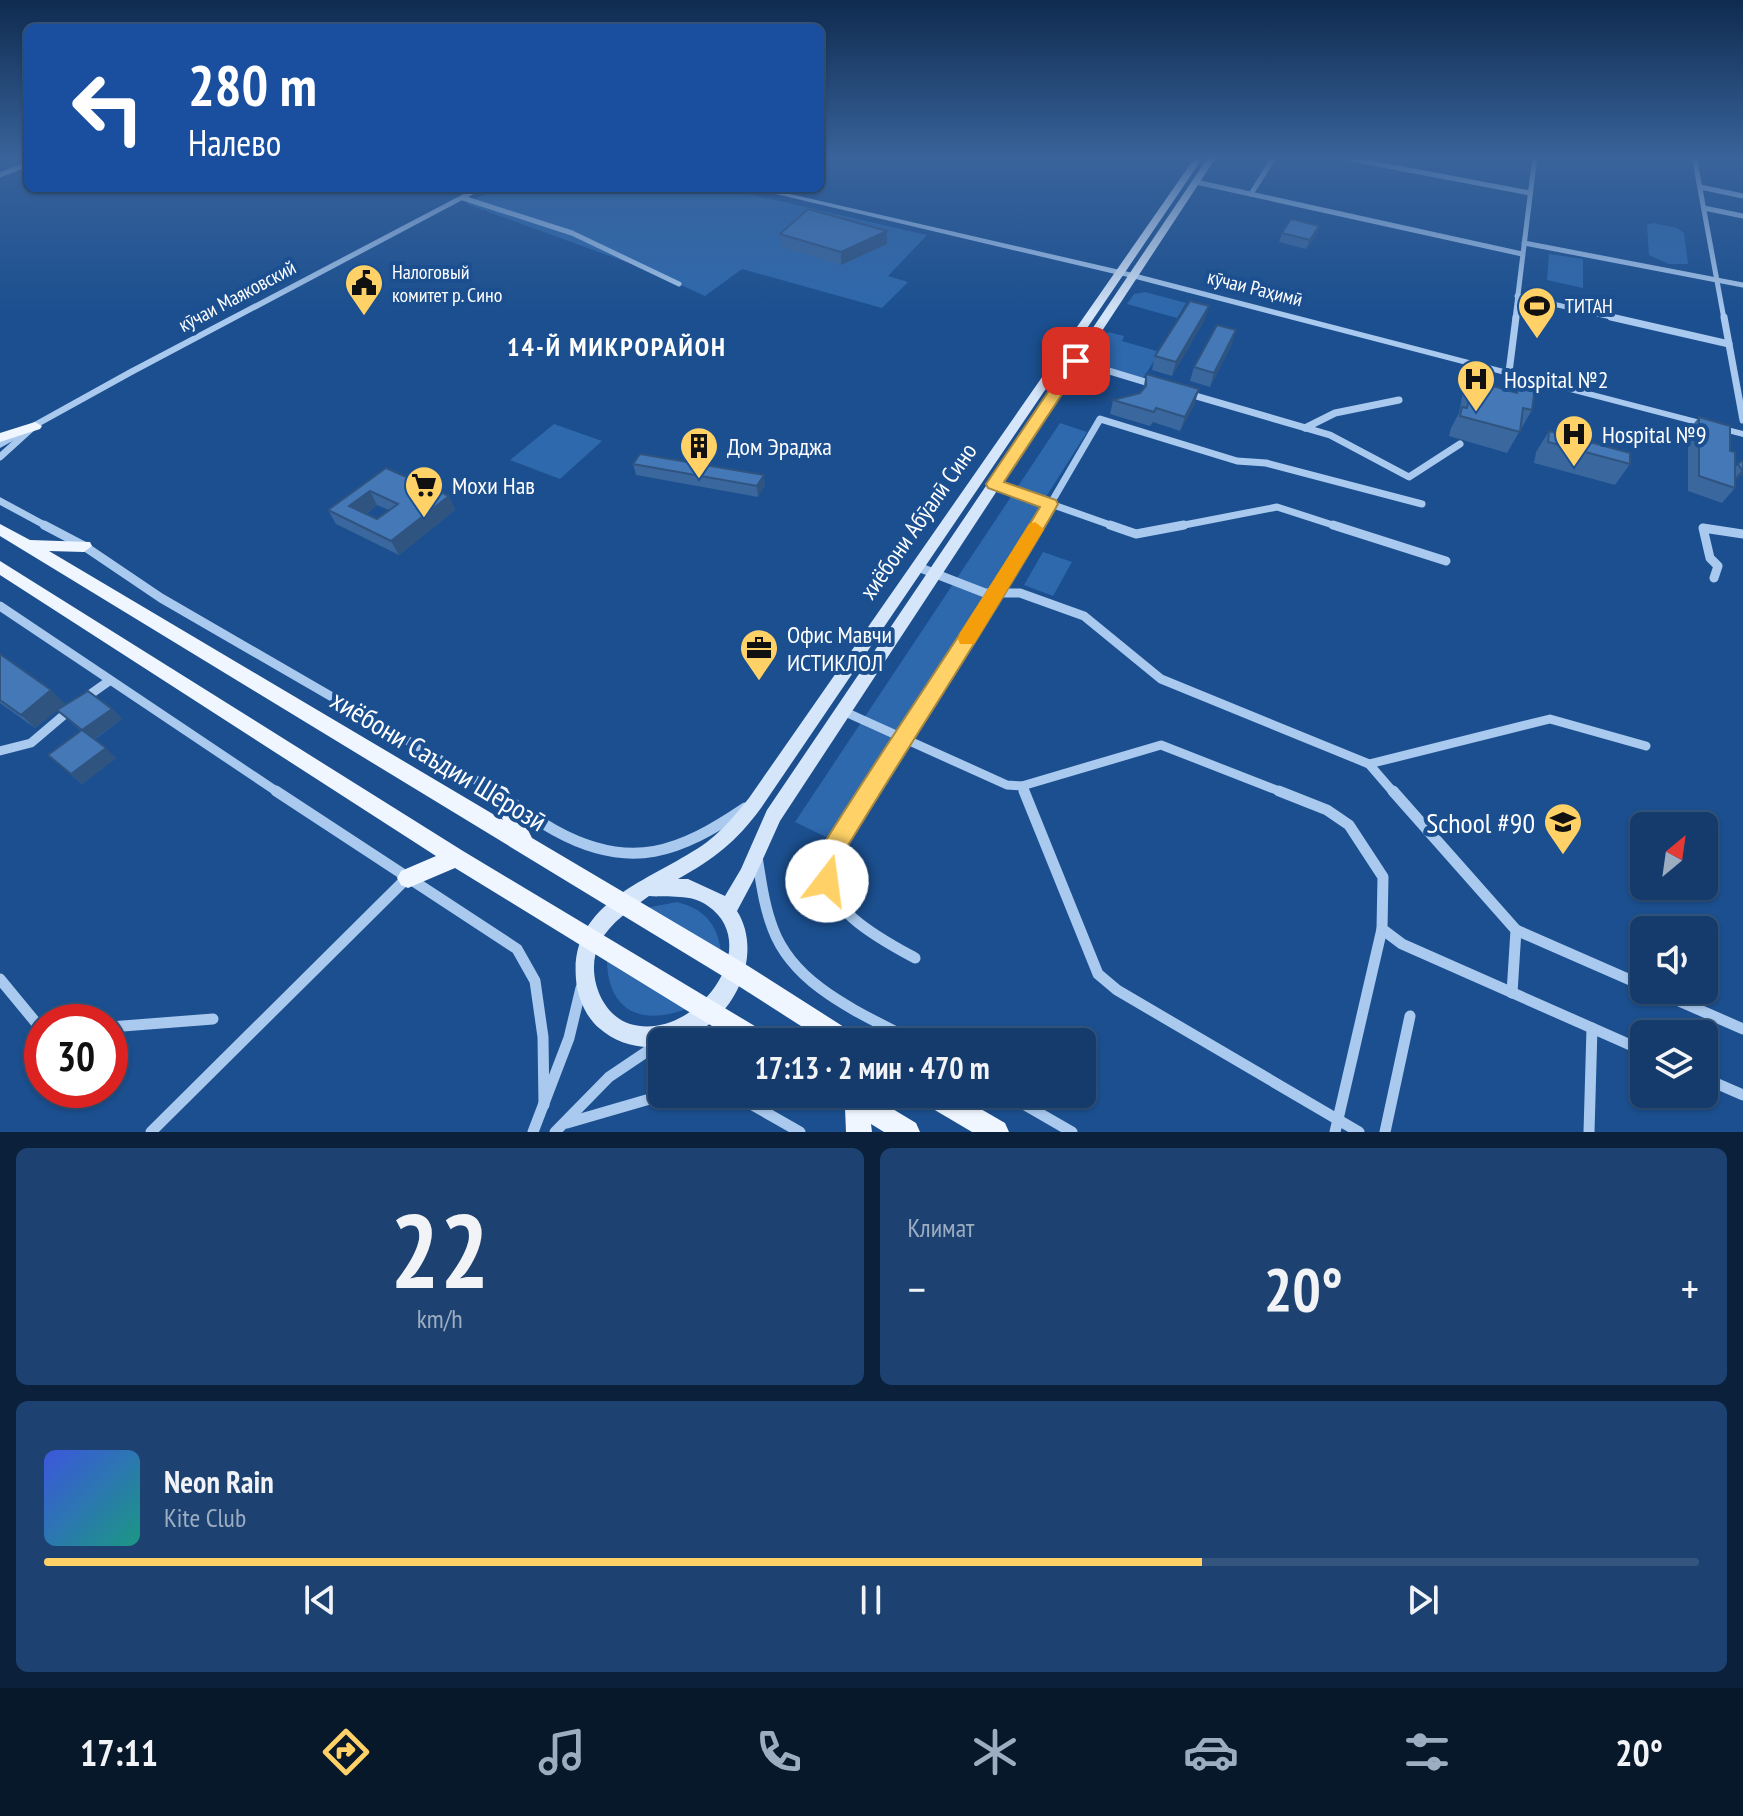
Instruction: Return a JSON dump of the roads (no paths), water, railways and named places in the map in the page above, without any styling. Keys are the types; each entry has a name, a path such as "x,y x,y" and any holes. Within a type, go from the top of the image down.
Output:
{"main road":[{"name":"хиёбони Абӯалӣ Сино","path":"650,888 672,884 694,887 712,896 727,910 773,816 1076,361 1167,209"},
{"name":"хиёбони Абӯалӣ Сино","path":"584,976 584,961 592,939 601,922 619,904 650,888 730,835 1126,274 1176,209"},
{"path":"3,441 35,426"},
{"name":"хиёбони Саъдии Шерозӣ","path":"0,529 825,1028"},
{"path":"25,545 84,546"},
{"path":"0,567 456,858 737,1028"},
{"path":"500,794 527,848"},
{"path":"408,878 456,858"},
{"path":"686,1028 697,1023 722,998 737,972 736,930 727,910"},
{"path":"584,976 590,1001 605,1021 627,1034 648,1036"},
{"path":"853,1108 859,1132"},
{"path":"867,1108 907,1132"},
{"path":"956,1108 996,1132"}],"street":[{"name":"кӯчаи Маяковский","path":"35,426 443,209"},
{"path":"497,209 572,233 679,284"},
{"name":"кӯчаи Раҳимӣ","path":"849,209 1126,274 1743,434"},
{"path":"1318,209 1522,254"},
{"path":"1509,372 1528,209"},
{"path":"1704,209 1743,420"},
{"path":"1708,209 1743,216"},
{"path":"1524,243 1743,285"},
{"path":"1517,296 1729,344"},
{"path":"1076,361 1163,387"},
{"path":"1177,391 1330,435 1409,477 1460,444"},
{"path":"1305,428 1309,422 1399,400"},
{"path":"915,958 866,932 838,905 827,881 826,860 901,737 998,593 1100,419 1237,461 1266,463 1422,504"},
{"path":"0,457 35,426"},
{"path":"994,484 1136,534 1277,507 1446,561"},
{"path":"0,501 84,546 161,598 500,794 551,831 583,844 622,853 677,847 756,801"},
{"path":"1714,578 1718,566 1710,558 1703,528 1743,534"},
{"path":"918,567 985,593 1020,593 1084,616 1161,679 1369,764 1516,930 1630,980"},
{"path":"0,606 517,949 535,981 543,1037 544,1105"},
{"path":"0,751 15,752 34,744 54,721 109,681"},
{"path":"843,711 993,780 1022,786 1152,747 1170,746 1338,815 1349,825 1383,877 1385,886 1382,929 1337,1126"},
{"path":"1369,764 1550,719 1646,746"},
{"path":"1022,786 1098,974 1117,990 1337,1126 1359,1132"},
{"path":"756,854 770,918 783,950 814,984 891,1028"},
{"path":"151,1132 408,878"},
{"path":"1382,929 1402,944 1630,1045"},
{"path":"1512,993 1516,930"},
{"path":"533,1132 569,1038 584,976"},
{"path":"0,979 24,1008"},
{"path":"1686,1004 1743,1029"},
{"path":"1385,1132 1410,1016"},
{"path":"128,1026 213,1019"},
{"path":"1589,1132 1592,1028"},
{"path":"561,1127 609,1077 648,1052"},
{"path":"1718,1084 1743,1095"},
{"path":"561,1127 648,1100"},
{"path":"758,1108 800,1132"},
{"path":"1030,1108 1072,1132"}],"place":[{"name":"Налоговый комитет р. Сино","path":"364,317"},
{"name":"ТИТАН","path":"1537,340"},
{"name":"Hospital №2","path":"1476,413"},
{"name":"Hospital №9","path":"1574,468"},
{"name":"Дом Эраджа","path":"699,480"},
{"name":"Мохи Нав","path":"424,519"},
{"name":"Офис Мавчи ИСТИКЛОЛ","path":"759,682"},
{"name":"School #90","path":"1563,856"}],"district":[{"name":"14-Й МИКРОРАЙОН","path":"617,346"}]}
